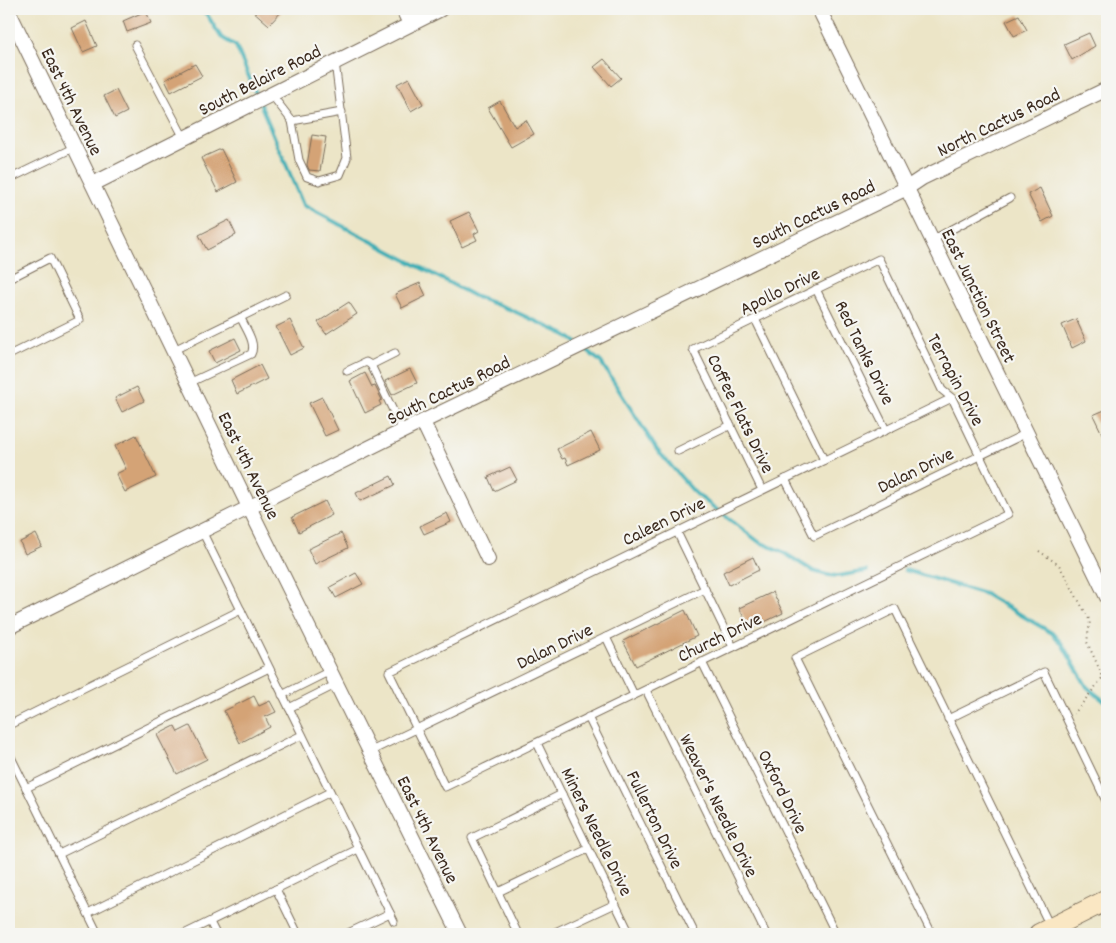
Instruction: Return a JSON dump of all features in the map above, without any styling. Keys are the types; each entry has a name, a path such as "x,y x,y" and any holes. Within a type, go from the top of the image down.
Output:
{"main road":[{"path":"1045,931 1107,900"}],"street":[{"path":"403,9 410,24"},
{"name":"South Belaire Road","path":"93,184 441,9"},
{"name":"East Junction Street","path":"819,9 1107,595"},
{"name":"East 4th Avenue","path":"9,12 249,507 460,934"},
{"name":"North Cactus Road","path":"906,188 922,178 1107,88"},
{"name":"South Cactus Road","path":"9,627 403,431 906,188"},
{"path":"423,422 488,559"}],"lane":[{"path":"135,45 184,138"},
{"path":"271,94 292,121 299,160 307,177 319,181 340,175 347,158 334,62"},
{"path":"292,121 342,112"},
{"path":"9,178 75,147"},
{"path":"932,240 1010,198"},
{"path":"9,279 50,258 80,320 9,355"},
{"name":"Apollo Drive","path":"693,349 878,260"},
{"name":"Terrapin Drive","path":"878,260 942,390 952,398 1008,514"},
{"name":"Red Tanks Drive","path":"816,289 886,430"},
{"path":"174,350 286,295"},
{"path":"189,383 251,354 253,344 241,318"},
{"path":"755,320 824,460"},
{"name":"Coffee Flats Drive","path":"693,349 762,490"},
{"path":"371,365 395,353"},
{"path":"346,371 366,362 371,365 403,431"},
{"name":"Caleen Drive","path":"417,730 389,672 952,398"},
{"path":"678,451 730,426"},
{"path":"980,456 1027,433"},
{"name":"Dalan Drive","path":"785,479 814,536 980,456"},
{"name":"Church Drive","path":"417,730 445,787 1008,514"},
{"path":"202,532 394,921"},
{"path":"677,532 733,647"},
{"name":"Dalan Drive","path":"370,752 705,589"},
{"path":"932,934 795,658 895,609 948,719 1045,931"},
{"path":"9,726 241,610"},
{"path":"606,637 634,695"},
{"name":"Oxford Drive","path":"702,662 836,934"},
{"path":"26,788 269,668"},
{"path":"282,695 330,671"},
{"path":"948,719 1044,672 1107,803"},
{"path":"289,708 337,684"},
{"name":"Weaver's Needle Drive","path":"646,690 766,934"},
{"name":"Fullerton Drive","path":"588,717 695,934"},
{"path":"59,854 302,735"},
{"name":"Miners Needle Drive","path":"537,743 630,934"},
{"path":"9,753 98,934"},
{"path":"88,912 330,792"},
{"path":"518,934 472,838 562,794"},
{"path":"184,934 358,848"},
{"path":"498,892 588,849"},
{"path":"276,889 298,934"},
{"path":"551,934 615,904"},
{"path":"346,934 390,913"},
{"path":"210,922 216,934"}],"path":[{"path":"1039,551 1060,565 1090,621 1087,642 1103,677 1068,721"}],"building":[{"path":"251,9 284,9 269,25"},
{"path":"146,11 151,23 127,32 123,21"},
{"path":"1019,15 1027,30 1014,36 1006,21"},
{"path":"86,21 97,46 83,52 72,28"},
{"path":"1089,33 1095,46 1072,60 1064,44"},
{"path":"604,59 621,78 611,86 594,67"},
{"path":"195,64 202,76 171,92 165,80"},
{"path":"409,78 423,104 411,111 397,84"},
{"path":"116,90 127,112 115,118 104,96"},
{"path":"500,101 515,127 526,120 534,134 511,147 488,108"},
{"path":"312,135 326,137 320,171 309,170 307,165"},
{"path":"221,149 237,182 218,192 201,158"},
{"path":"1040,188 1053,216 1042,222 1028,194"},
{"path":"469,212 479,231 474,234 477,240 462,247 450,221"},
{"path":"229,220 236,235 207,250 199,235"},
{"path":"420,283 426,296 402,308 395,294"},
{"path":"349,302 357,314 326,334 318,322"},
{"path":"1076,319 1086,341 1072,348 1062,325"},
{"path":"290,320 304,348 290,355 276,327"},
{"path":"235,338 241,350 215,363 209,351"},
{"path":"260,365 267,379 237,394 231,380"},
{"path":"410,369 417,383 392,395 385,381"},
{"path":"365,373 372,387 375,386 382,400 379,401 381,405 365,413 350,381"},
{"path":"137,387 144,401 122,412 115,398"},
{"path":"322,397 338,430 325,436 309,403"},
{"path":"1107,409 1107,444 1093,415"},
{"path":"591,432 600,450 568,465 565,458 562,459 557,449"},
{"path":"136,435 156,477 125,492 116,474 126,469 115,446"},
{"path":"510,467 517,480 494,491 488,477"},
{"path":"391,476 395,485 360,501 356,493"},
{"path":"325,501 332,515 299,532 292,517"},
{"path":"447,513 451,522 424,534 420,526"},
{"path":"341,533 348,548 315,564 308,549"},
{"path":"36,534 42,546 25,554 20,542"},
{"path":"753,557 759,570 729,585 723,572"},
{"path":"356,573 363,584 336,598 330,587"},
{"path":"773,592 783,613 750,629 739,608"},
{"path":"685,610 697,636 636,666 623,641"},
{"path":"254,696 259,706 270,701 276,712 265,717 270,727 240,743 224,711"},
{"path":"175,726 178,732 190,726 207,759 177,774 157,735"}],"waterway":[{"path":"187,9 206,13 221,37 236,46 303,205 476,297 509,309 566,335 577,343"},
{"path":"582,347 601,362 657,450 695,493 759,542 781,551 813,571 838,576 867,571"},
{"path":"905,570 985,594 1052,633 1062,644 1087,687 1107,701"}]}
